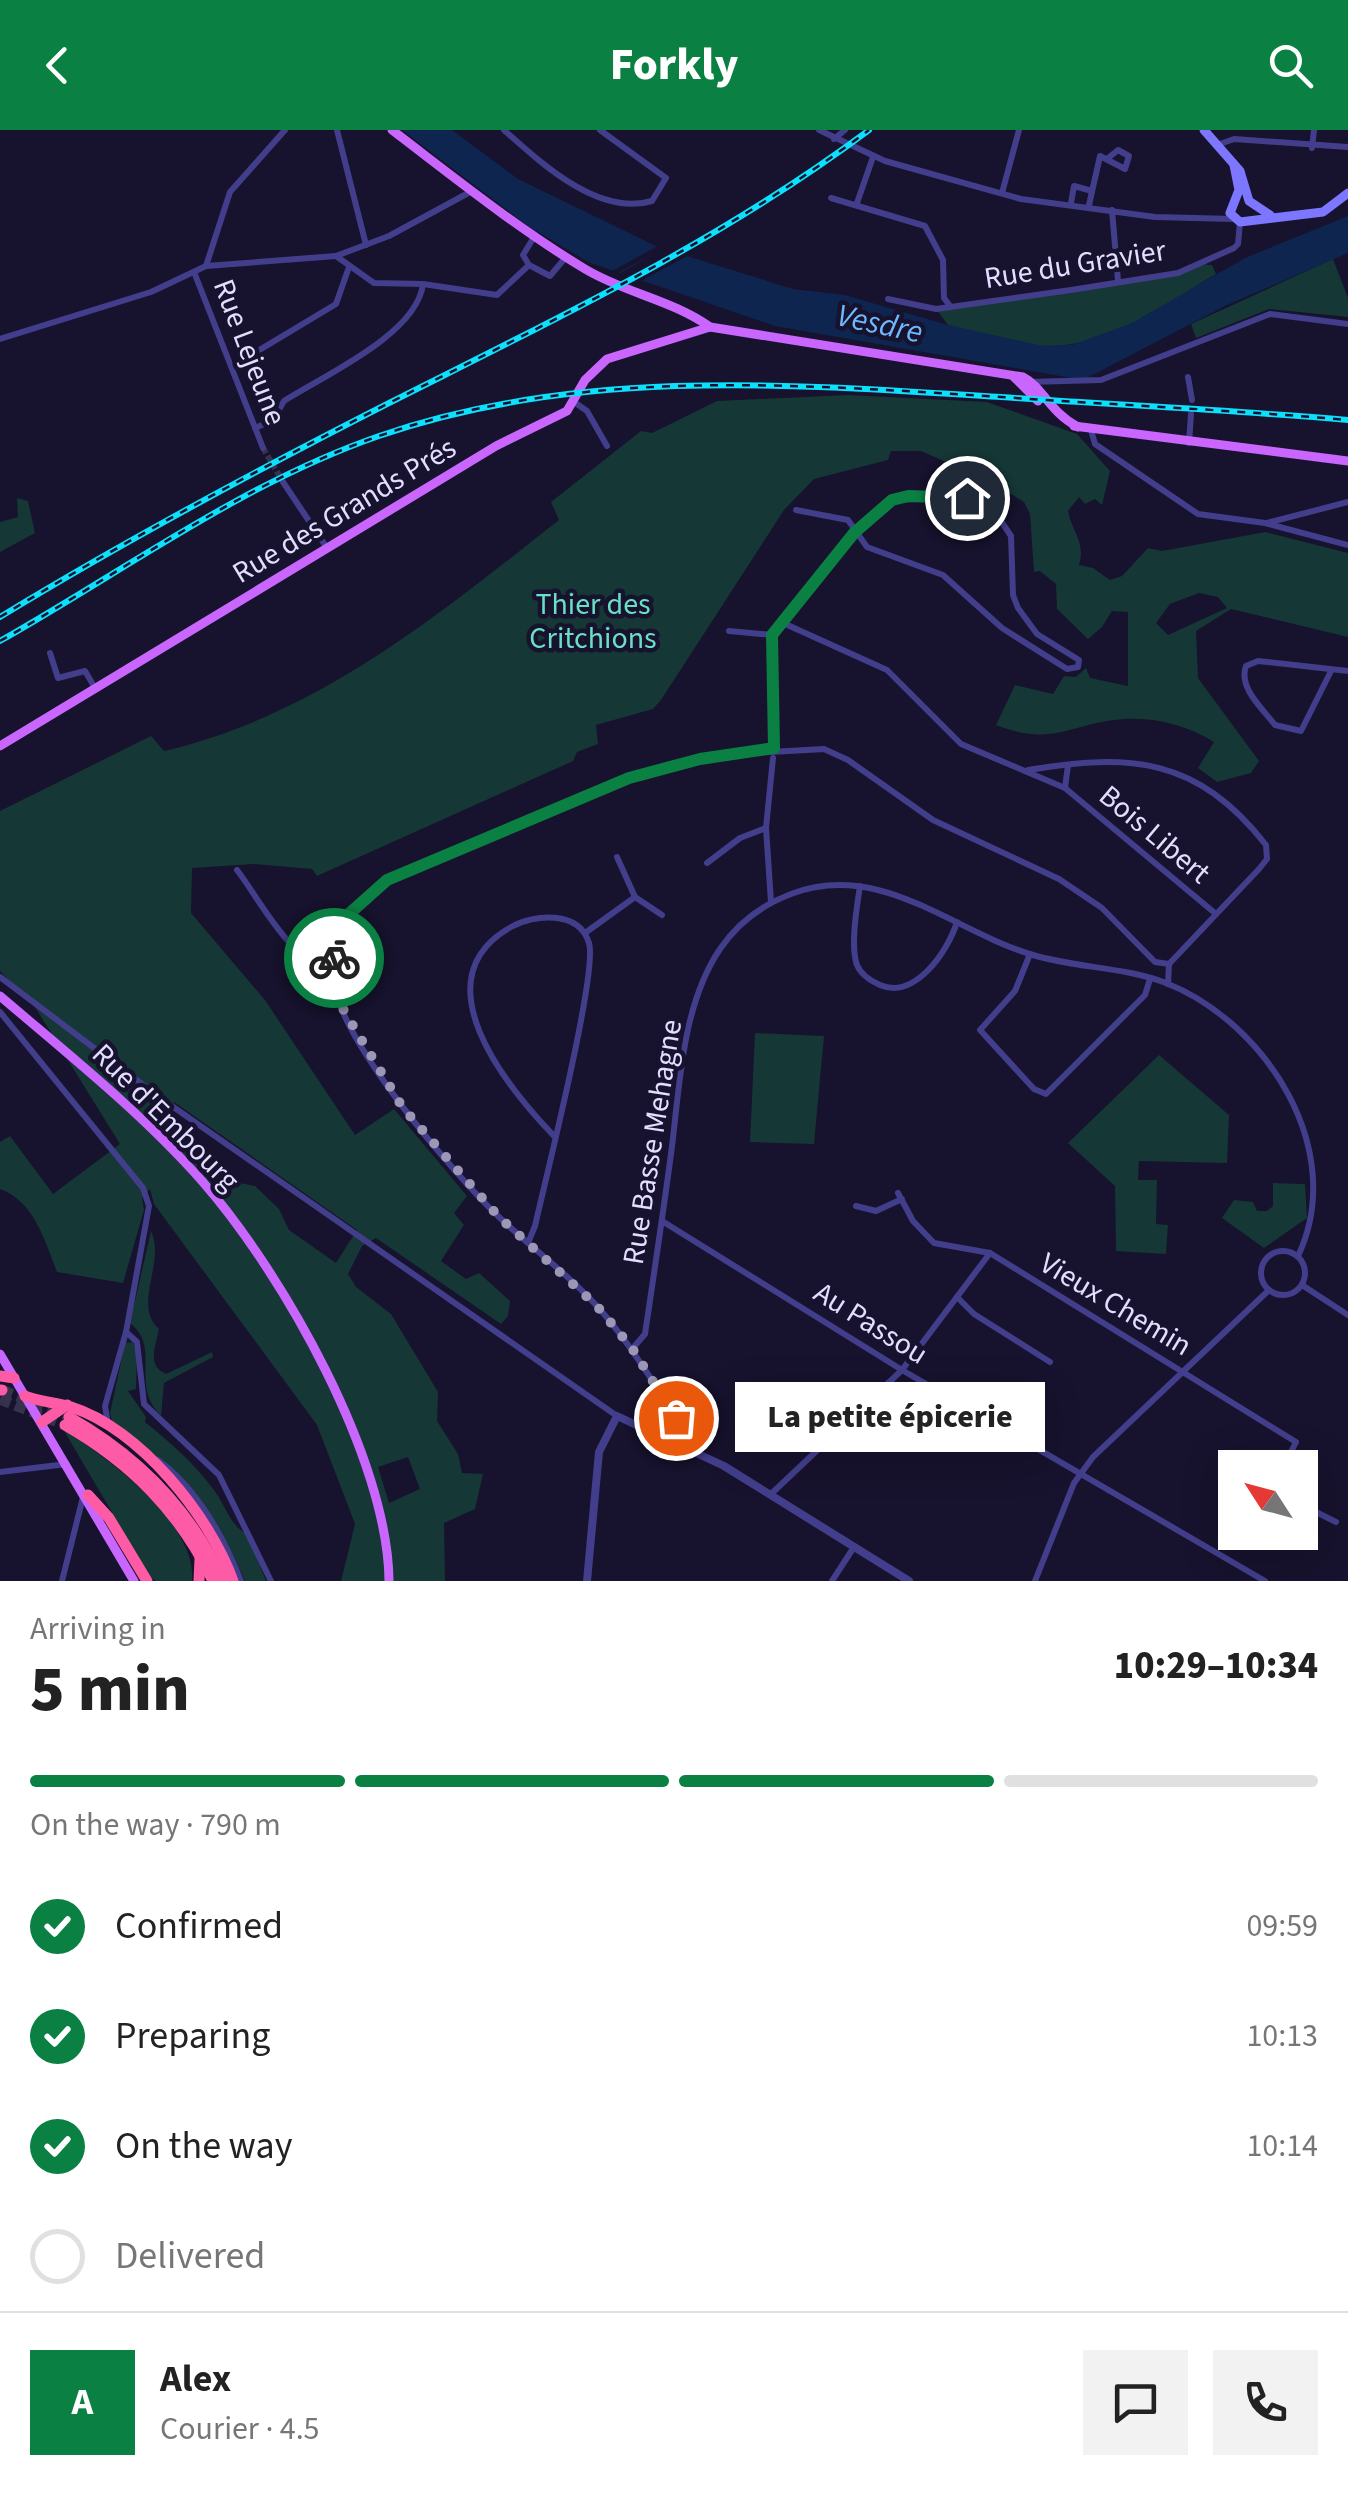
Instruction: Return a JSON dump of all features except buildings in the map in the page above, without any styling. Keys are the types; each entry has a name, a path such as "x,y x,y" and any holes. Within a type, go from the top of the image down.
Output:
{"highway":[{"path":"0,1376 14,1378"},
{"path":"25,1396 120,1448 161,1486 191,1523 223,1581"},
{"path":"67,1416 133,1471 166,1506 200,1554 213,1581"},
{"path":"42,1422 90,1416 132,1445 194,1507 237,1581"},
{"path":"86,1493 109,1518 147,1581"},
{"path":"199,1581 200,1554"}],"main road":[{"path":"392,130 566,257 628,289 690,313 710,327 1012,375 1027,383 1046,412 1091,430 1348,462"},
{"path":"1204,130 1244,180 1250,203 1241,220"},
{"path":"1234,165 1239,186 1233,203 1241,220"},
{"path":"1241,220 1323,212 1348,193"},
{"path":"1233,203 1250,203 1272,216"},
{"path":"690,313 690,331"},
{"name":"Rue des Grands Prés","path":"0,746 496,446 567,411 584,380 607,359 710,327"},
{"name":"Rue d'Embourg","path":"0,996 139,1118 218,1200 311,1345 360,1449 382,1508 390,1581"},
{"path":"0,1354 86,1493 134,1581"}],"street":[{"path":"206,266 230,192 285,130"},
{"path":"337,130 366,245"},
{"path":"504,130 538,162 578,186 614,201 652,200 666,178 600,130"},
{"path":"513,138 520,130"},
{"path":"819,130 874,157 1021,199 1089,205 1154,217 1214,216 1241,220"},
{"path":"834,139 844,130"},
{"path":"1002,194 1019,130"},
{"path":"1312,148 1314,130"},
{"path":"1218,145 1234,139 1348,148"},
{"path":"1089,205 1100,156 1107,159"},
{"path":"857,203 874,157"},
{"path":"1070,203 1074,186 1092,191"},
{"path":"0,339 150,292 206,266 336,256 366,245 472,191"},
{"path":"831,198 925,226 944,260 944,298 950,306"},
{"path":"1214,216 1233,203"},
{"path":"1112,210 1118,282"},
{"name":"Rue du Gravier","path":"888,299 936,308 1178,272 1234,248 1241,220"},
{"path":"534,237 523,254 529,265 550,276 566,257"},
{"path":"336,256 374,283 423,284 497,295 529,265"},
{"path":"233,366 336,304 349,267"},
{"name":"Rue Lejeune","path":"194,272 263,448"},
{"path":"255,428 274,420 284,401 398,330 421,301 423,284"},
{"path":"1027,383 1101,380 1270,314 1348,324"},
{"path":"1188,377 1192,400"},
{"path":"574,402 587,412 607,446"},
{"path":"1189,444 1192,414"},
{"path":"1091,430 1095,444 1185,508 1222,520 1266,524 1348,545"},
{"path":"283,482 327,549"},
{"path":"774,748 772,635 854,533 892,500 908,496 967,498 995,512 1011,536 1013,595 1018,608 1037,634 1076,656 1078,667 1067,669 1002,628 942,574 867,547 854,533 848,520 796,510"},
{"path":"1266,524 1348,502"},
{"name":"Bois Libert","path":"784,623 887,670 961,744 1065,788 1216,914"},
{"path":"728,631 772,635"},
{"path":"50,653 58,678 97,664"},
{"path":"1331,672 1301,731 1275,725 1245,684 1243,675 1246,666 1258,660 1331,672 1348,671"},
{"path":"85,671 96,689"},
{"path":"690,1448 689,1434 632,1348 596,1305 455,1172 403,1108 344,1011 332,968 340,932 350,913 387,880 629,778 720,755 774,748 824,748 934,820 1059,879 1102,908 1155,962 1169,964 1168,984"},
{"path":"771,902 766,828 773,758"},
{"name":"Bois Libert","path":"1027,770 1120,759 1160,767 1193,782 1256,832 1266,845 1267,858 1169,964"},
{"name":"Bois Libert","path":"1065,788 1068,764"},
{"path":"707,863 740,838 766,828"},
{"path":"617,857 635,897 662,914"},
{"path":"237,870 266,918 309,958 332,968"},
{"name":"Rue Basse Mehagne","path":"632,1348 645,1334 684,1058 700,993 721,947 746,920 771,902 823,886 886,890 1030,954 1168,984 1217,1010 1248,1035 1292,1096 1312,1148 1318,1196 1310,1233 1298,1256"},
{"path":"860,886 856,963 866,977 886,988 901,990 910,984 943,952 956,922"},
{"path":"585,933 635,897"},
{"path":"528,1243 554,1136 592,956 585,933 554,917 520,922 489,944 473,970 470,991 478,1032 511,1085 554,1136"},
{"path":"1030,954 1015,992 980,1030 1040,1093 1052,1091 1145,996 1150,979"},
{"path":"0,977 159,1096 617,1416 690,1448 909,1581"},
{"path":"0,1012 143,1188 148,1226 106,1406 109,1428"},
{"name":"Vieux Chemin","path":"856,1206 876,1212 900,1196 914,1222 934,1243 990,1253 1296,1442 1292,1450"},
{"name":"Au Passou","path":"662,1221 902,1370 1265,1581"},
{"path":"1283,1250 1298,1256 1305,1273 1302,1285 1286,1295 1269,1290 1261,1273 1268,1256 1283,1250"},
{"path":"770,1495 902,1370 990,1253"},
{"path":"1302,1285 1348,1314"},
{"path":"1035,1581 1079,1475 1269,1290"},
{"path":"957,1297 974,1314 1050,1362"},
{"path":"126,1332 137,1342 144,1404 219,1475 270,1581"},
{"path":"90,1416 106,1406"},
{"path":"586,1581 599,1452 617,1416"},
{"path":"668,1438 678,1426 676,1418"},
{"path":"0,1472 68,1463"},
{"path":"62,1581 86,1493"},
{"path":"1318,1513 1336,1522"},
{"path":"832,1581 855,1546"}],"green space":[{"path":"1333,259 1348,298 1348,317 1269,309 1196,338 1191,324"},
{"path":"1200,264 1212,265 1216,274 1135,322 1070,344 1047,346 997,338 948,325 936,309 1178,273"},
{"name":"Thier des Critchions","path":"848,395 987,402 1077,434 1110,471 1102,505 1095,499 1085,504 1079,497 1068,511 1080,543 1079,565 1093,568 1110,580 1122,576 1148,548 1162,551 1265,532 1348,553 1348,637 1231,609 1196,631 1198,678 1259,761 1251,773 1217,782 1198,768 1214,742 1172,724 1125,719 1049,734 996,725 1015,685 1053,694 1064,676 1076,677 1086,668 1090,678 1128,686 1128,612 1112,611 1088,639 1057,609 1056,584 1040,571 1034,572 1030,514 1024,502 991,482 921,451 891,451 888,460 814,479 784,510 661,700 653,709 596,725 598,744 577,752 573,761 317,876 312,869 254,864 192,868 191,913 265,1000 355,1135 394,1109 467,1196 454,1213 464,1225 441,1261 466,1279 479,1273 510,1301 508,1316 501,1324 376,1238 362,1246 348,1274 356,1287 391,1314 438,1392 437,1421 458,1454 462,1473 483,1474 475,1509 444,1523 445,1581 341,1581 355,1524 317,1425 154,1204 150,1189 142,1197 144,1210 123,1283 57,1272 30,1212 0,1189 0,1142 10,1136 53,1194 120,1144 35,1007 0,971 0,811 151,736 164,751 220,735 324,687 421,626 559,520 551,502 641,431 652,433 717,401","holes":["1199,593 1218,597 1227,608 1168,635 1156,623 1170,604","174,1102 357,1230 336,1263 289,1230 279,1209 255,1186 226,1180 188,1136 162,1118","408,1457 420,1489 389,1503 378,1467"]},
{"path":"17,498 28,501 35,533 0,552 0,522 18,517"},
{"path":"755,1033 824,1036 814,1144 750,1142"},
{"path":"1159,1055 1229,1115 1227,1163 1139,1161 1138,1180 1157,1180 1156,1224 1168,1225 1166,1254 1116,1251 1115,1186 1068,1143"},
{"path":"1273,1183 1305,1184 1307,1218 1264,1248 1222,1218 1234,1200 1253,1202 1257,1211 1267,1211 1273,1206"},
{"path":"151,1231 155,1256 148,1308 159,1329 156,1366 166,1374 212,1352 213,1357 164,1383 161,1416 147,1392 144,1344 130,1323"},
{"path":"133,1342 137,1354 136,1389 128,1391 146,1417 145,1422 182,1454 214,1490 232,1520 247,1534 266,1581 245,1581 218,1527 191,1489 112,1421 110,1413 125,1343"},
{"path":"63,1429 124,1474 165,1515 190,1559 192,1581 156,1581 150,1577"}],"water":[{"name":"Vesdre","path":"402,130 452,130 518,179 658,247 793,289 845,295 948,325 1043,346 1072,345 1132,323 1245,258 1348,216 1348,253 1227,305 1083,380 775,326 588,262 528,226"}],"pier":[{"path":"663,243 693,253 635,284 614,277 657,252 612,276 607,274"}],"tunnel":[{"path":"263,448 283,482"},
{"path":"2,1390 66,1415"},
{"path":"0,1399 65,1425"}],"railway":[{"path":"0,617 244,479 637,276 756,207 869,130"},
{"path":"0,641 232,503 329,455 454,414 531,399 609,390 766,385 1348,420"}],"way so far":[{"path":"334,958 332,979 344,1011 403,1108 455,1172 499,1217 596,1305 632,1348 676,1418"}],"place":[{"name":"La petite épicerie","path":"676,1418"}],"route":[{"path":"334,958 340,932 350,913 361,899 387,880 629,778 680,763 774,748 772,635 854,533 892,500 908,496 967,498"}]}
